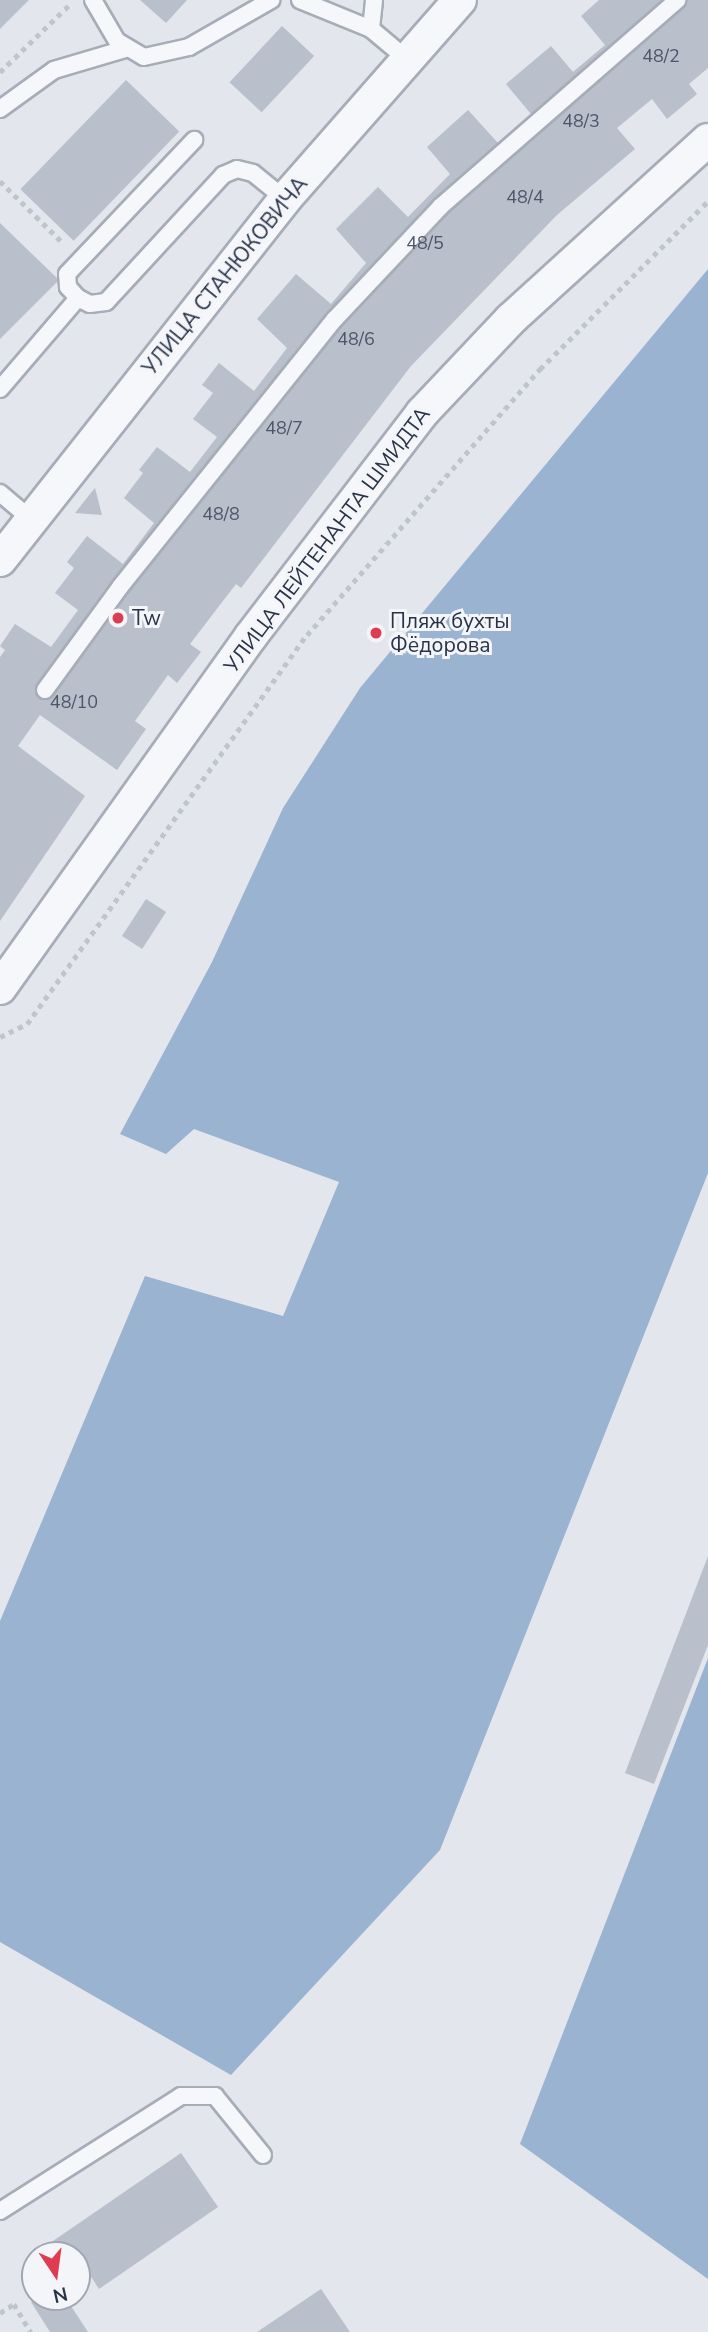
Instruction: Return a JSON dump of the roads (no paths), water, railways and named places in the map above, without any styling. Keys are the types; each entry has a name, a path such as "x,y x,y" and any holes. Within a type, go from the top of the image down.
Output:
{"street":[{"name":"УЛИЦА СТАНЮКОВИЧА","path":"0,560 285,199 460,0"},
{"name":"УЛИЦА ЛЕЙТЕНАНТА ШМИДТА","path":"0,988 251,636 422,413 511,319 708,140"}],"lane":[{"path":"93,0 125,49 144,57 188,47 271,0"},
{"path":"300,0 371,29 408,60"},
{"path":"371,29 374,0"},
{"path":"45,690 129,576 335,319 440,207 677,0"},
{"path":"0,109 54,71 125,49"},
{"path":"194,140 67,274 68,287 78,298 90,304 106,302 223,175 237,169 253,173 285,199"},
{"path":"0,389 78,298"},
{"path":"0,493 32,520"},
{"path":"0,2211 181,2096 215,2096 263,2155"}],"water":[{"path":"708,269 708,1173 440,1850 231,2075 0,1942 0,1621 145,1276 283,1316 339,1182 194,1129 166,1154 120,1134 212,962 283,808 360,688"},
{"path":"708,1658 708,2279 520,2144"}],"place":[{"name":"Tw","path":"118,618"},
{"name":"Пляж бухты Фёдорова","path":"376,633"}]}
